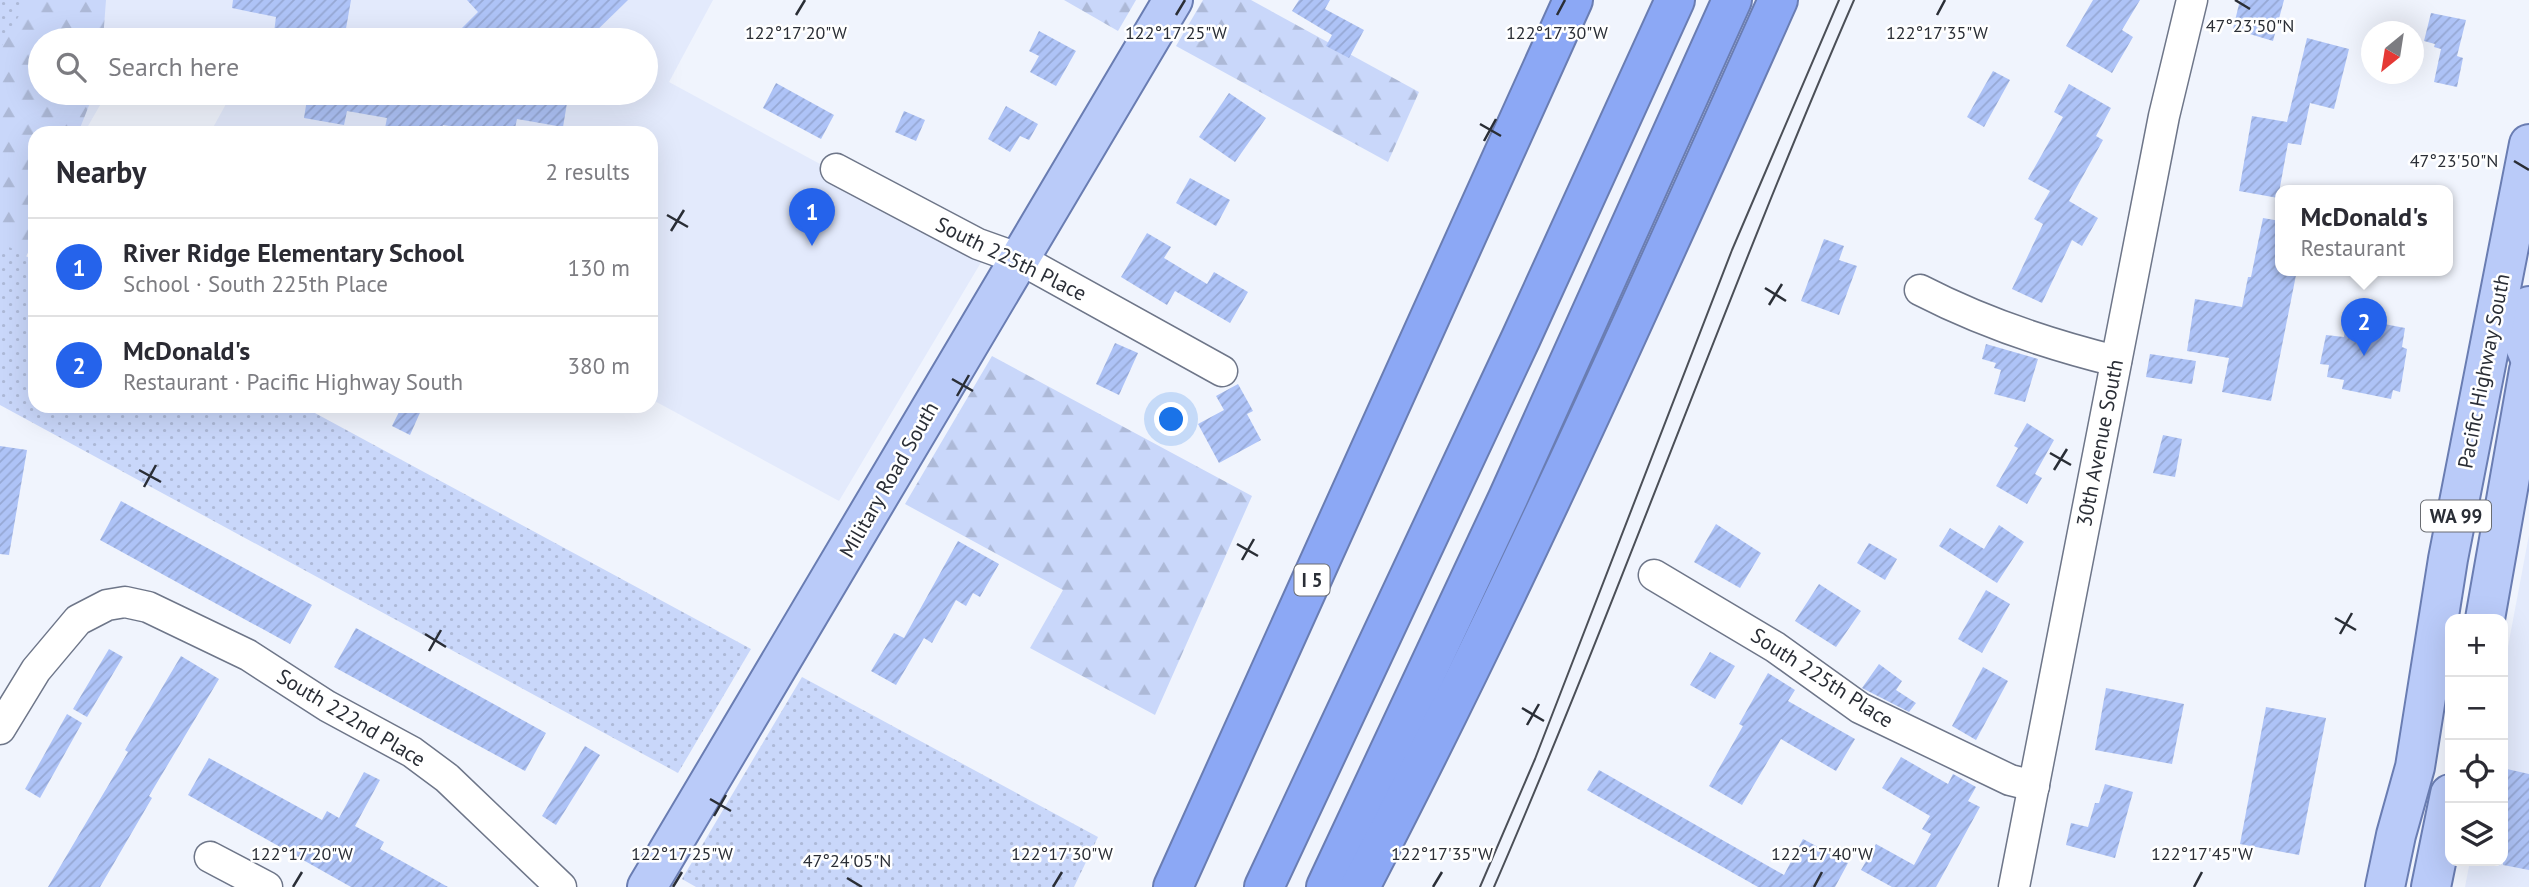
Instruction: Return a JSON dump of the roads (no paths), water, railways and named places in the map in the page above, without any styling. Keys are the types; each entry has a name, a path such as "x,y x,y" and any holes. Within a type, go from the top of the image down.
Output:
{"highway":[{"path":"1451,273 1551,0"},
{"name":"I 5","path":"1172,887 1573,0"},
{"path":"1264,887 1521,338 1675,0"},
{"path":"1326,887 1508,498 1732,0"},
{"path":"1360,887 1433,747 1539,527 1778,0"}],"main road":[{"name":"Military Road South","path":"647,887 1173,0"},
{"name":"Pacific Highway South","path":"2385,887 2415,767 2448,559 2523,207 2529,144"},
{"path":"2529,306 2524,344 2529,356"},
{"name":"Pacific Highway South","path":"2486,614 2529,370"},
{"path":"2412,887 2420,790 2415,767"},
{"path":"2431,887 2448,803"}],"street":[{"name":"30th Avenue South","path":"2014,887 2164,116 2192,0"},
{"name":"South 225th Place","path":"836,169 978,244 1020,259 1222,371"},
{"path":"1920,290 1962,311 2032,338 2116,361"},
{"name":"South 225th Place","path":"1654,575 1775,647 1860,708 2010,780 2034,786"},
{"name":"South 222nd Place","path":"0,729 36,670 78,620 107,605 125,602 148,607 248,655 327,706 412,752 447,778 561,887"},
{"path":"210,857 267,887"}],"tram line":[{"path":"1480,887 1535,759 1732,250 1839,0"},
{"path":"1494,887 1541,777 1762,221 1854,0"}],"place":[{"name":"River Ridge Elementary School","path":"812,246"},
{"name":"McDonald's","path":"2364,356"}]}
